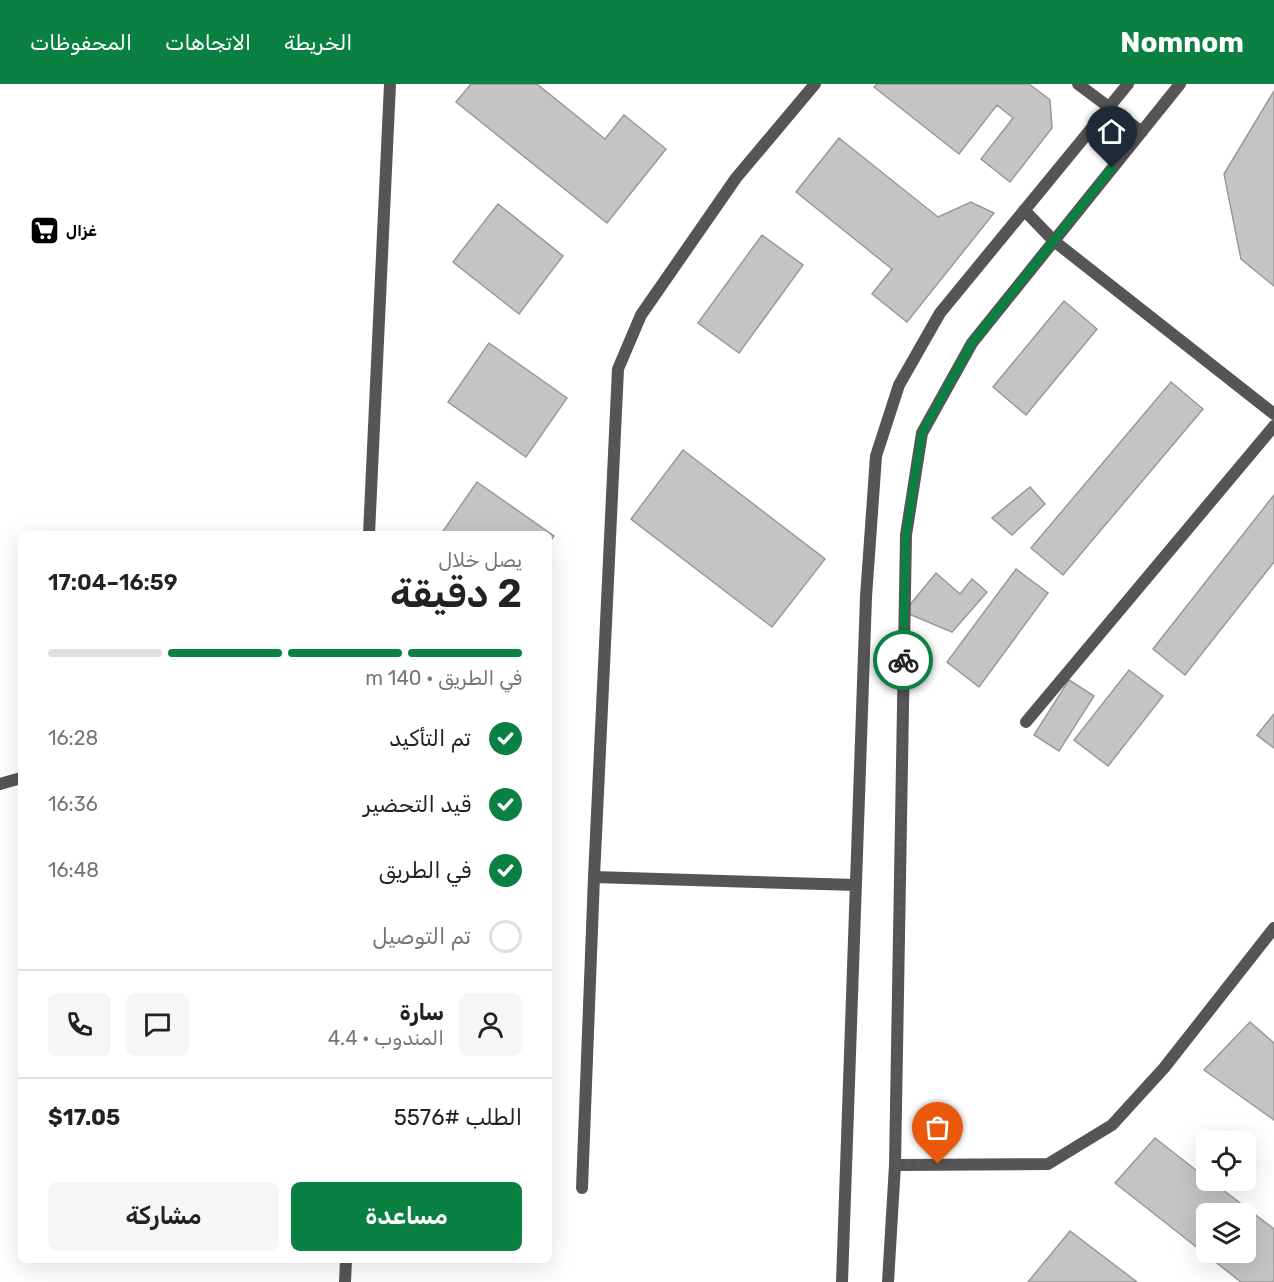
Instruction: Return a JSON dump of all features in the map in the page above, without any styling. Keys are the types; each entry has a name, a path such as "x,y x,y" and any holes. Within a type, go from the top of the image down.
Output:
{"street":[{"path":"369,531 390,84"},
{"path":"582,1188 618,369 641,315 736,178 815,84"},
{"path":"1078,84 1142,132"},
{"path":"842,1282 866,597 876,456 899,385 940,314 1128,84"},
{"path":"888,1282 895,1165 906,535 922,433 972,343 1180,84"},
{"path":"1024,210 1054,241 1274,414"},
{"path":"1026,722 1274,426"},
{"path":"0,784 18,779"},
{"path":"594,877 856,885"},
{"path":"895,1165 1048,1164 1112,1125 1164,1068 1274,928"},
{"path":"345,1282 346,1263"}],"building":[{"path":"471,84 537,84 605,139 624,115 666,149 607,223 456,102"},
{"path":"877,84 1029,84 1050,100 1052,128 1010,182 981,159 1013,118 997,105 959,154 874,87"},
{"path":"1274,91 1274,286 1241,259 1224,174"},
{"path":"839,138 938,217 971,202 994,213 907,322 872,294 892,269 796,192"},
{"path":"498,204 563,256 519,314 453,262"},
{"path":"762,235 803,265 739,353 698,323"},
{"path":"1064,301 1097,329 1026,415 993,387"},
{"path":"489,343 567,398 526,457 448,402"},
{"path":"1171,382 1203,409 1063,575 1031,548"},
{"path":"683,450 825,559 772,627 631,519"},
{"path":"477,482 547,531 443,531"},
{"path":"1030,487 1045,504 1012,535 992,518"},
{"path":"1274,495 1274,562 1185,675 1153,649"},
{"path":"1016,569 1048,593 979,687 947,662"},
{"path":"936,573 960,594 972,579 987,592 952,632 904,612"},
{"path":"1129,670 1163,696 1108,766 1074,740"},
{"path":"1069,680 1094,696 1059,751 1034,735"},
{"path":"1274,714 1274,748 1257,735"},
{"path":"1250,1022 1274,1043 1274,1120 1204,1070"},
{"path":"1155,1138 1196,1170 1196,1191 1224,1191 1240,1203 1196,1203 1196,1247 1115,1183"},
{"path":"1256,1215 1274,1229 1274,1282 1241,1282 1217,1263 1256,1263"},
{"path":"1070,1231 1137,1282 1028,1282"}],"way so far":[{"path":"903,660 895,1165 938,1164"}],"place":[{"name":"غزال","path":"45,231"}],"route":[{"path":"903,660 906,535 922,433 972,343 1112,168"}]}
